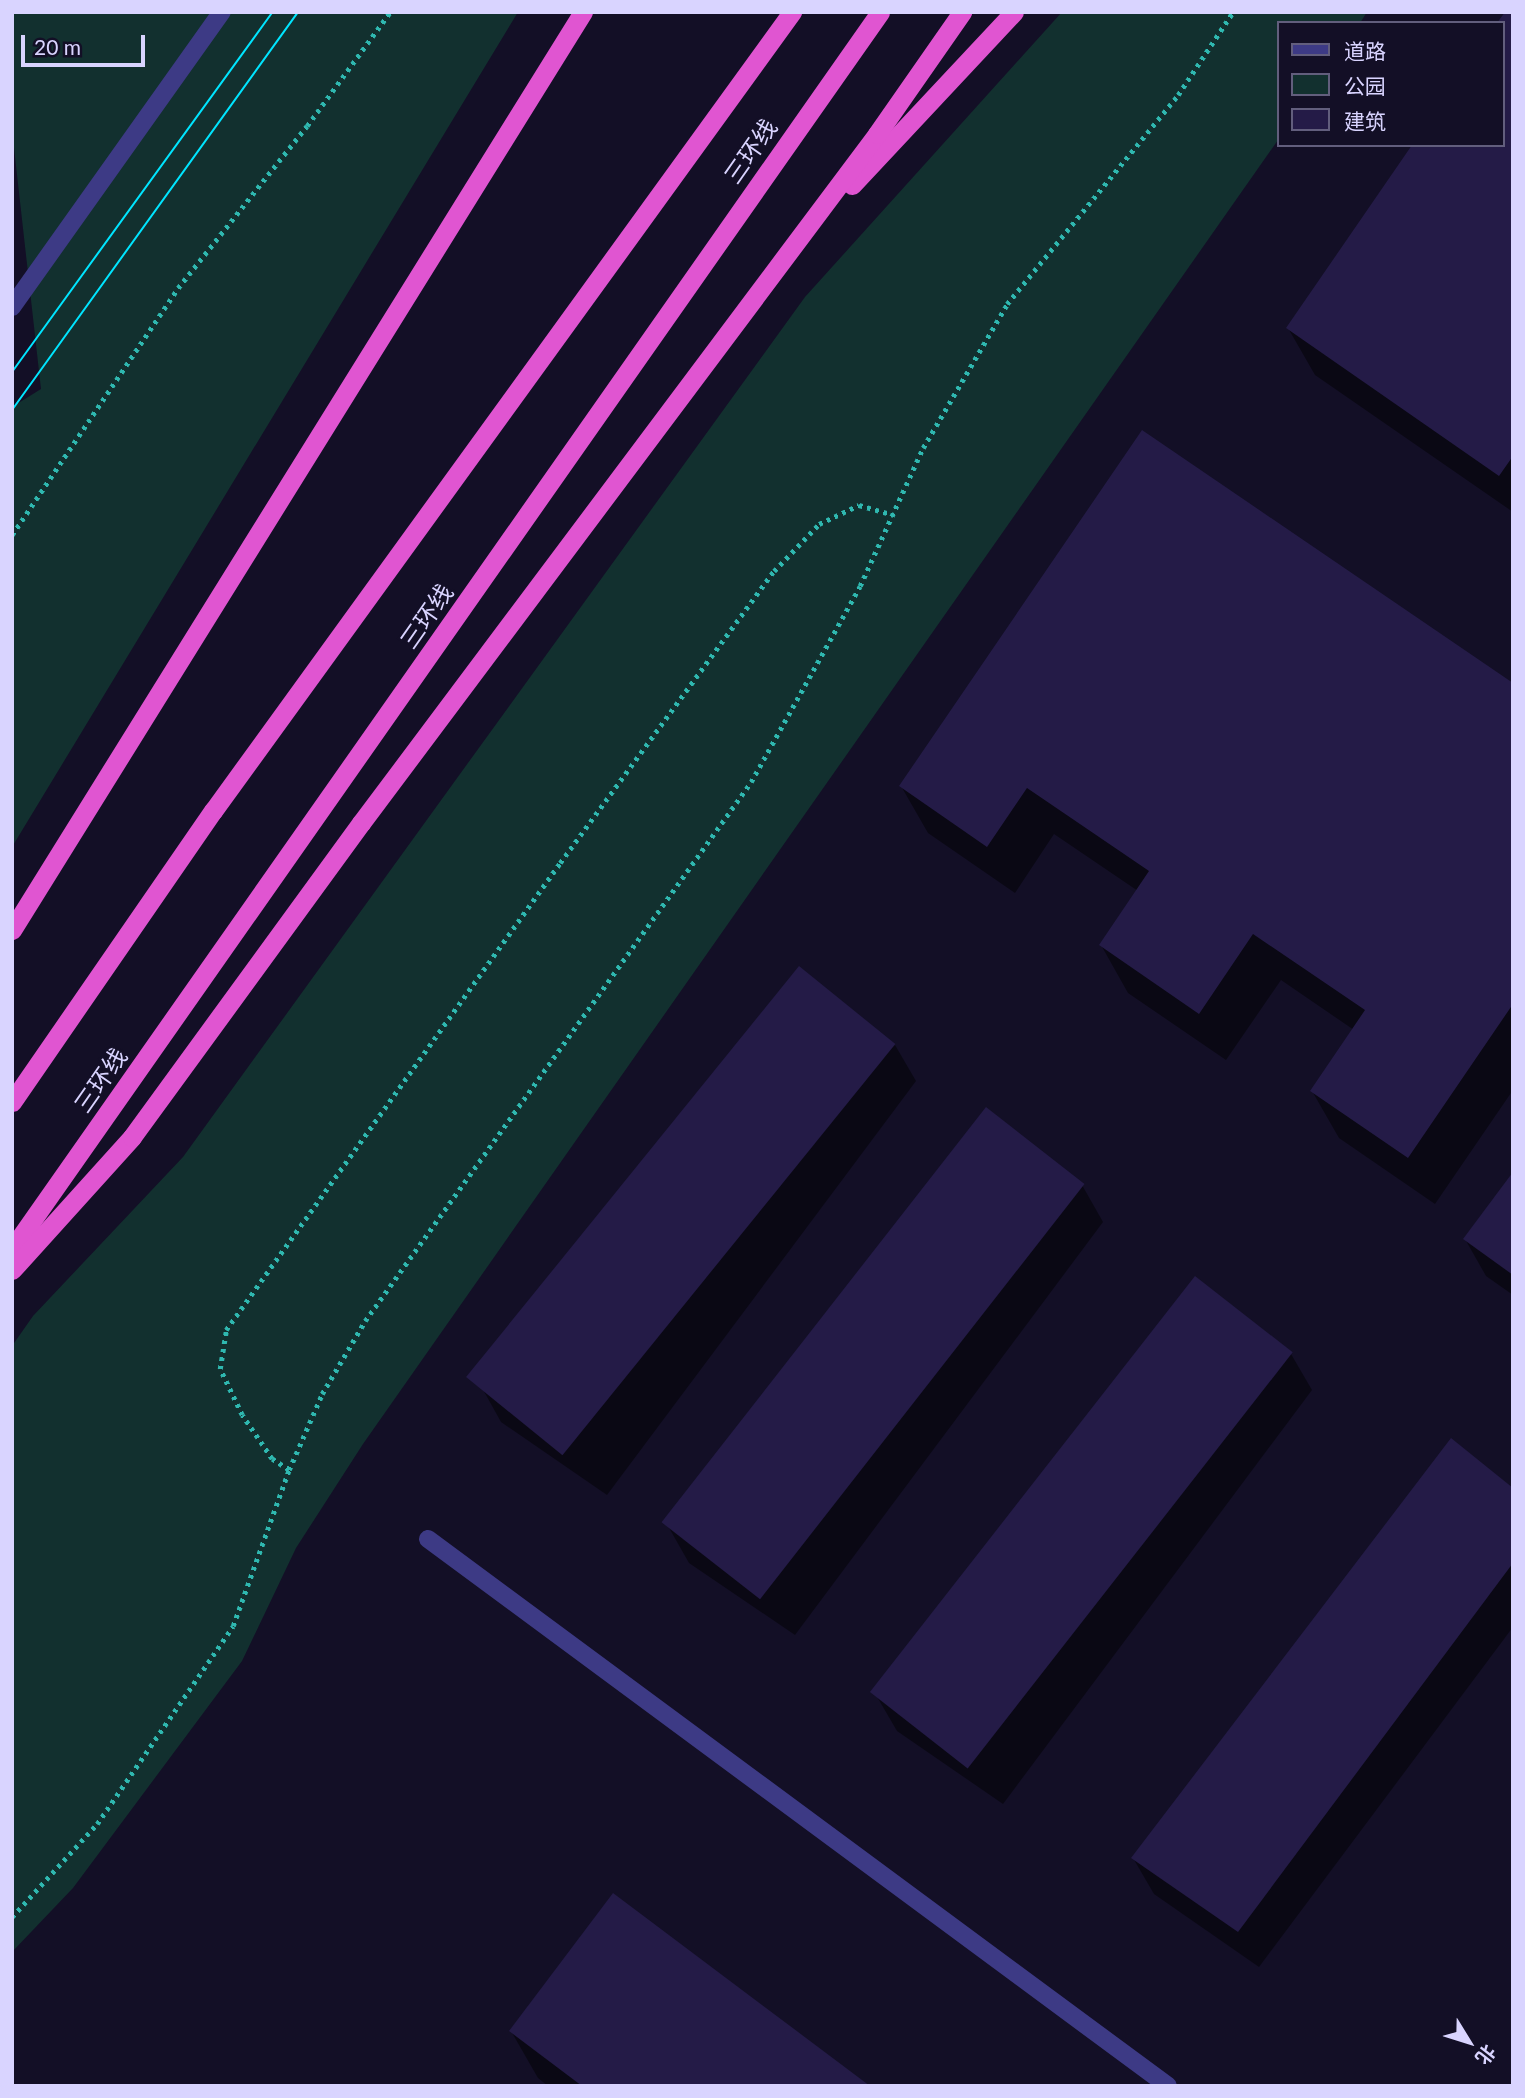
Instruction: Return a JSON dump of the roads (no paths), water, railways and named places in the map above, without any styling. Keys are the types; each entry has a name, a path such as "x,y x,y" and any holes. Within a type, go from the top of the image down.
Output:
{"highway":[{"path":"12,930 583,12"},
{"name":"三环线","path":"12,1249 880,12"},
{"path":"12,1270 132,1137 361,823 787,255 962,12"},
{"path":"787,255 1014,12"},
{"name":"三环线","path":"12,1102 213,811 792,13"}],"street":[{"path":"12,307 222,12"},
{"path":"428,1539 1168,2086"}],"tram line":[{"path":"12,372 273,12"},
{"path":"12,410 298,12"}]}
